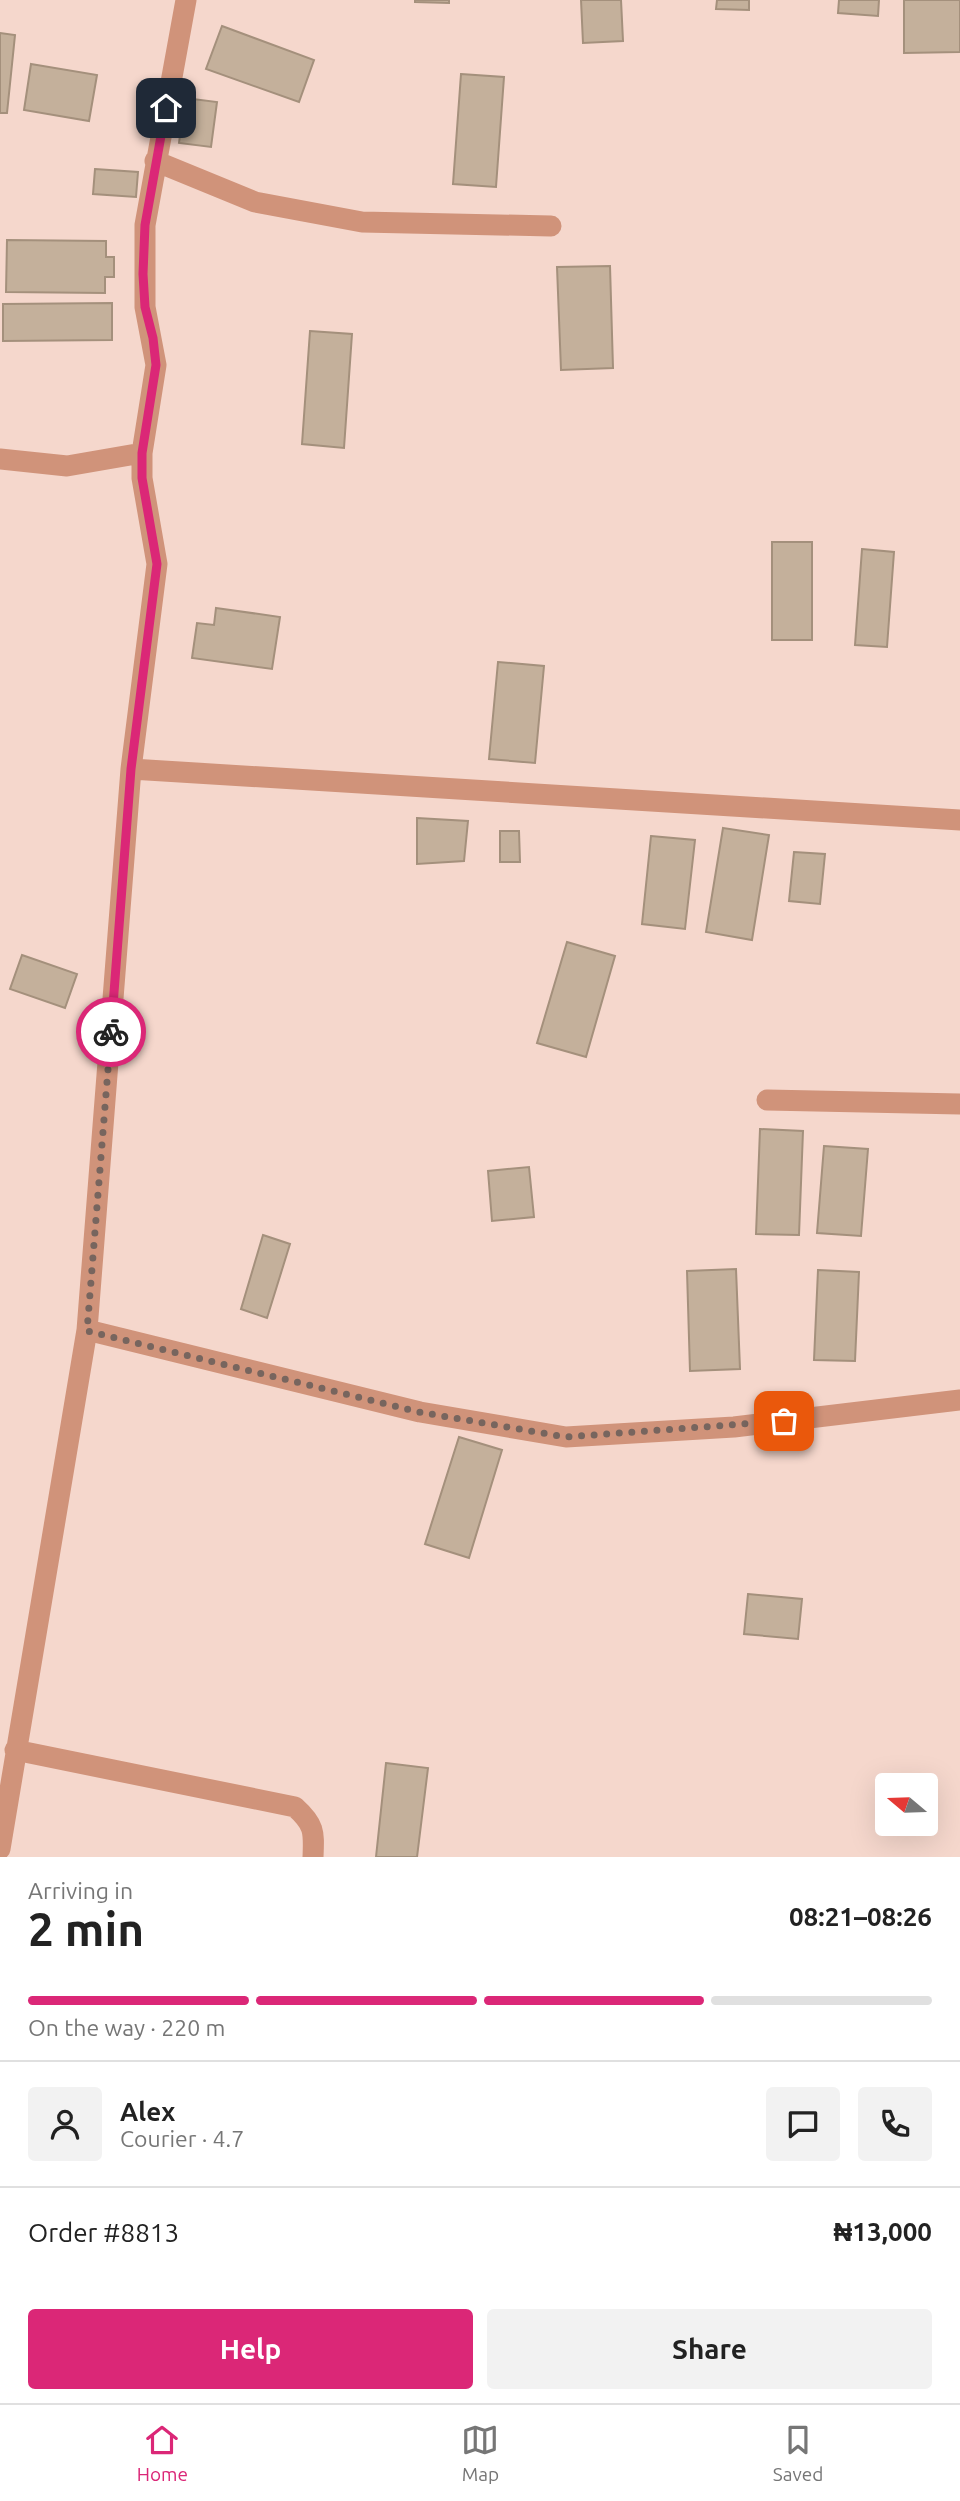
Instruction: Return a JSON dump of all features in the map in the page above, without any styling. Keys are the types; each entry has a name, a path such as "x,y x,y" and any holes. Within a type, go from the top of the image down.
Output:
{"street":[{"path":"0,1849 87,1331 131,769 157,564 142,478 142,453 156,365 145,307 145,225 186,0"},
{"path":"155,161 255,202 362,222 551,226"},
{"path":"0,459 67,466 142,453"},
{"path":"131,769 960,820"},
{"path":"767,1100 960,1104"},
{"path":"87,1331 419,1412 566,1437 734,1427 960,1401"},
{"path":"15,1750 295,1807 310,1821 314,1835 313,1857"}],"building":[{"path":"449,0 449,3 415,2"},
{"path":"581,0 621,0 623,41 583,43"},
{"path":"717,0 749,0 749,10 716,9"},
{"path":"839,0 879,0 878,16 838,13"},
{"path":"904,0 960,0 960,52 904,53"},
{"path":"222,26 314,60 299,102 206,69"},
{"path":"0,33 15,35 7,113 0,113"},
{"path":"31,64 97,75 89,121 24,110"},
{"path":"461,74 504,77 496,187 453,184"},
{"path":"185,98 217,102 211,147 179,143"},
{"path":"95,169 138,172 136,197 93,194"},
{"path":"7,240 106,241 106,257 114,257 114,277 105,277 105,293 6,292"},
{"path":"610,266 613,368 561,370 557,267"},
{"path":"112,303 112,340 3,341 3,304"},
{"path":"310,331 352,334 344,448 302,444"},
{"path":"772,542 812,542 812,640 772,640"},
{"path":"862,549 894,552 887,647 855,645"},
{"path":"216,608 280,617 272,669 192,658 197,623 214,625"},
{"path":"498,662 544,666 535,763 489,759"},
{"path":"417,818 468,821 464,861 417,864"},
{"path":"723,828 769,835 752,940 706,932"},
{"path":"500,831 519,831 520,862 500,862"},
{"path":"651,836 695,840 685,929 642,924"},
{"path":"794,852 825,854 820,904 789,901"},
{"path":"567,942 615,956 586,1057 537,1043"},
{"path":"22,955 77,974 65,1008 10,989"},
{"path":"760,1129 803,1131 799,1235 756,1234"},
{"path":"824,1146 868,1149 861,1236 817,1233"},
{"path":"529,1167 534,1217 492,1221 488,1171"},
{"path":"263,1235 290,1244 267,1318 241,1309"},
{"path":"736,1269 740,1369 690,1371 687,1271"},
{"path":"818,1270 859,1272 855,1361 814,1360"},
{"path":"459,1437 502,1450 469,1558 425,1544"},
{"path":"748,1594 802,1599 798,1639 744,1634"},
{"path":"386,1763 428,1768 417,1857 376,1857"}],"way so far":[{"path":"111,1032 87,1331 419,1412 566,1437 734,1427 784,1421"}],"route":[{"path":"111,1032 131,769 157,564 152,523 142,478 142,453 156,365 145,307 143,274 145,225 166,108"}]}
